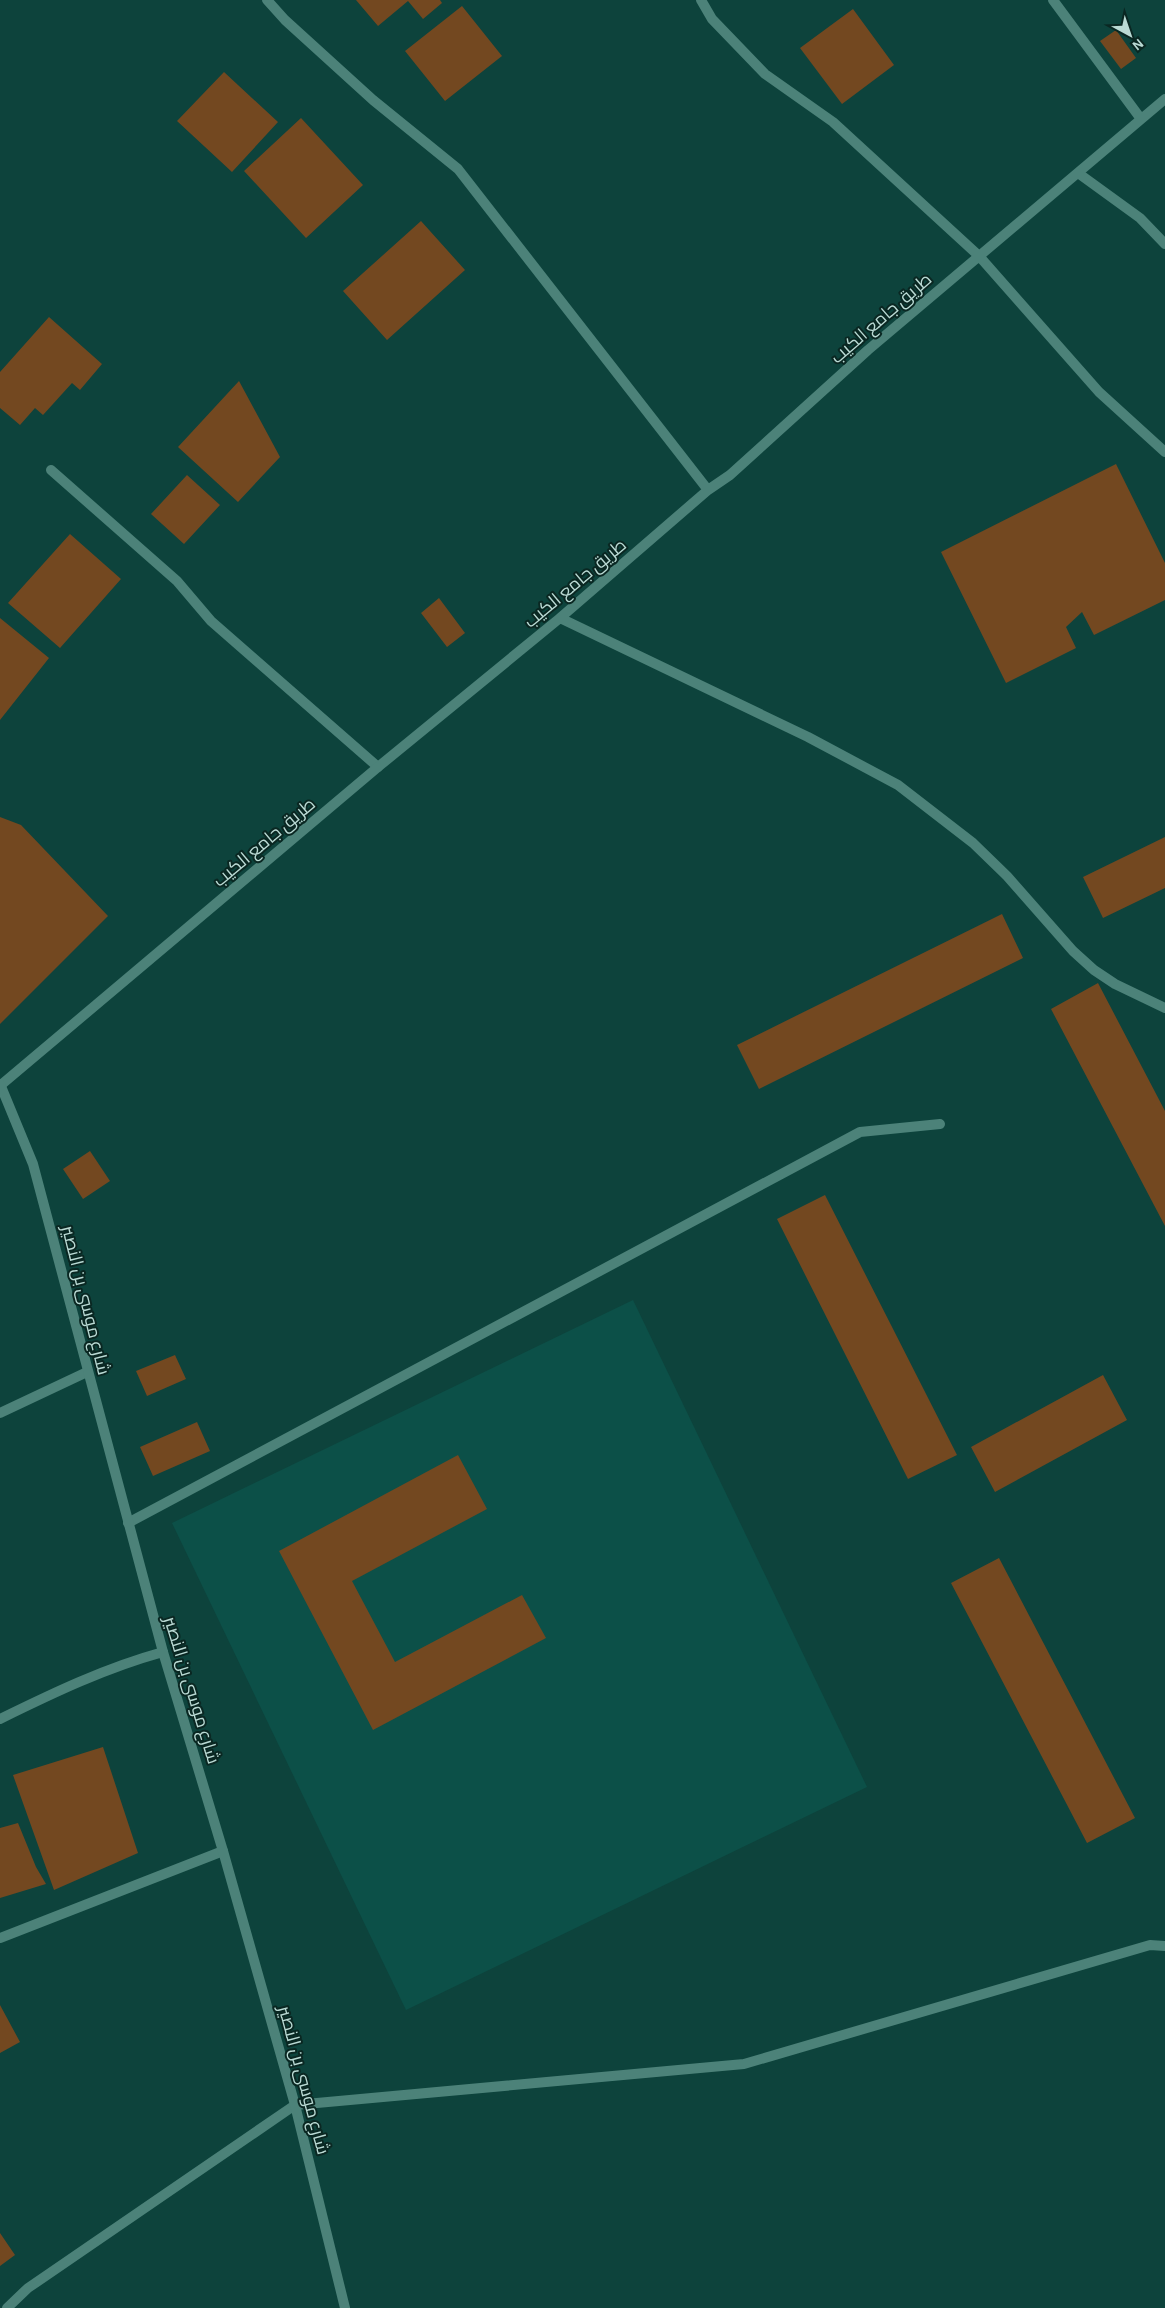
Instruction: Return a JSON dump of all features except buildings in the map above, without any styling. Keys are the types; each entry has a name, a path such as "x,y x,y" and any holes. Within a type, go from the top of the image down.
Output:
{"street":[{"path":"267,0 285,20 373,100 458,169 708,490"},
{"path":"702,0 712,19 765,74 834,122 979,256 1099,392 1165,452"},
{"path":"1053,0 1141,119"},
{"name":"طريق جامع الكيب","path":"0,1085 378,767 560,618 708,490 730,475 868,350 1165,99"},
{"path":"1078,173 1140,218 1165,244"},
{"path":"50,470 177,581 211,621 378,767"},
{"path":"560,618 808,737 898,785 973,843 1007,876 1074,951 1094,970 1115,984 1165,1008"},
{"name":"شارع موسى بن النصير","path":"0,1085 33,1164 163,1652 223,1851 295,2105 345,2308"},
{"path":"128,1523 860,1132 940,1124"},
{"path":"0,1413 87,1372"},
{"path":"0,1719 94,1674 163,1652"},
{"path":"0,1938 223,1851"},
{"path":"7,2308 36,2283 295,2105 744,2064 1150,1945 1165,1946"}],"shaded area":[{"path":"633,1300 867,1787 406,2010 172,1523"}]}
